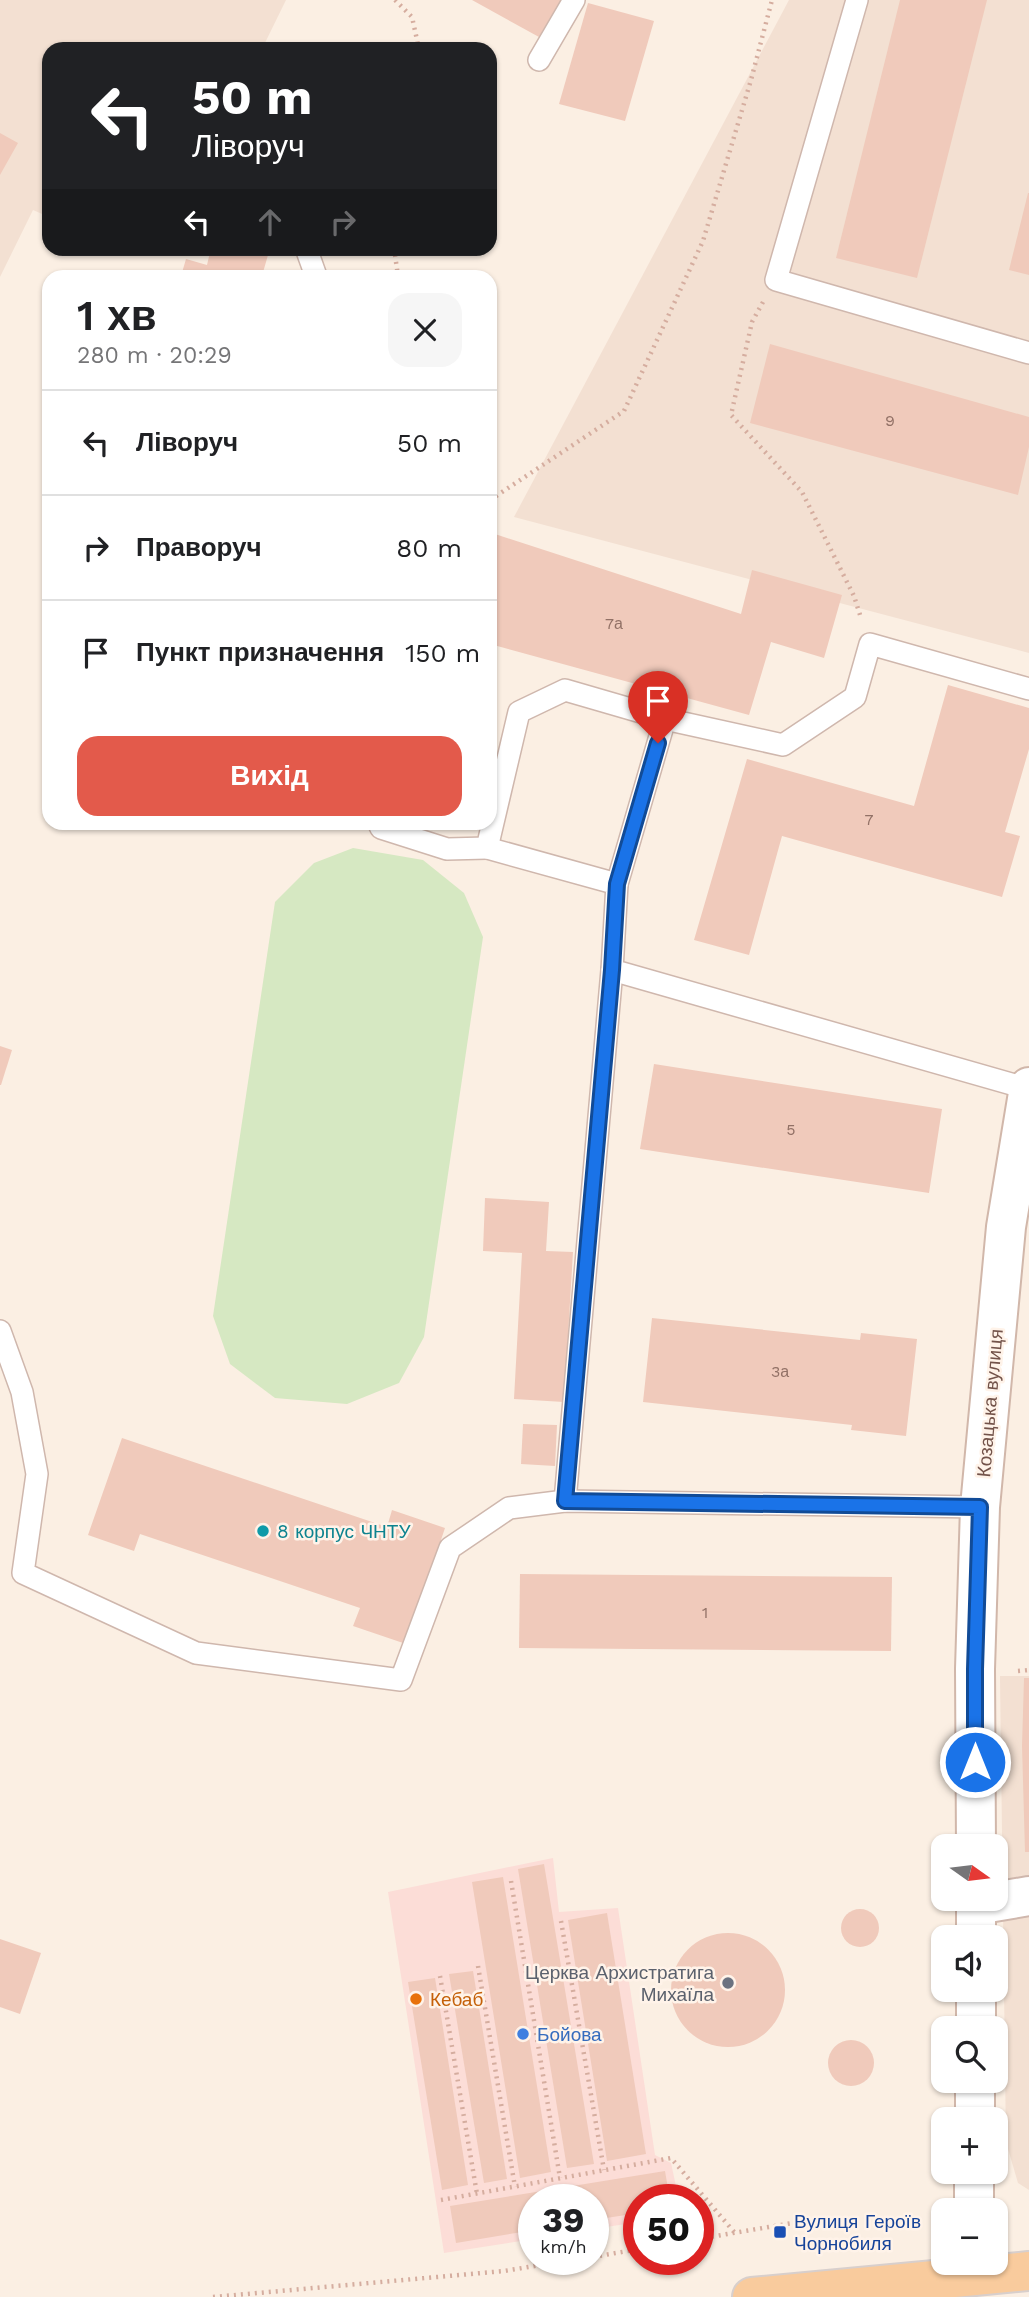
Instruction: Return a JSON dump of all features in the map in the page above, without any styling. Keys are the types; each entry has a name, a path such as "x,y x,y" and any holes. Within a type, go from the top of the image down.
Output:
{"main road":[{"name":"Козацька вулиця","path":"976,1834 975,1669 980,1507 1006,1227 1029,1088"},
{"path":"976,1914 1029,1896"},
{"path":"752,2297 1029,2271"}],"lane":[{"path":"539,60 574,0"},
{"path":"857,0 776,280 1029,353"},
{"path":"497,803 519,712 565,690 665,719 783,745 855,697 870,644 1029,689"},
{"path":"565,1501 612,970 617,884 665,719"},
{"path":"387,830 447,849 486,848 617,884"},
{"path":"486,848 490,830"},
{"path":"612,970 1029,1088"},
{"path":"0,1331 22,1392 37,1474 23,1573 196,1653 401,1680 450,1548 509,1508 565,1501 980,1507"},
{"path":"0,1382 22,1392"}],"path":[{"path":"395,0 412,17 417,42"},
{"path":"497,495 624,411 703,241 772,0"},
{"path":"776,280 752,322 731,415 802,492 855,596 870,644"},
{"path":"1018,1671 1029,1670"},
{"path":"511,1881 560,2178"},
{"path":"561,1921 604,2170"},
{"path":"478,1966 515,2186"},
{"path":"440,1976 477,2193"},
{"path":"441,2200 671,2158 735,2233"},
{"path":"714,2236 822,2218"},
{"path":"213,2297 518,2269"}],"shaded area":[{"path":"0,0 286,0 265,42 42,42 42,214 33,210 0,277"},
{"path":"789,0 1029,0 1029,653 514,517"},
{"path":"1000,1676 1029,1676 1029,2190 1018,2183 1008,2149 1005,2093 1008,2093 1008,2016 1004,2016 1004,2002 1008,2002 1008,1925 1003,1925 1003,1911 1008,1911 1008,1834 1002,1834"},
{"name":"Бойова","path":"553,1858 559,1912 618,1908 655,2155 671,2163 676,2184 623,2184 623,2224 609,2227 609,2184 518,2184 518,2241 444,2253 388,1892"}],"green space":[{"path":"353,848 423,860 464,893 483,937 424,1337 399,1383 347,1404 275,1398 230,1364 213,1316 275,902 314,863"}],"building":[{"path":"472,0 561,0 539,37"},
{"path":"900,0 987,0 917,278 836,258"},
{"path":"588,3 654,21 625,121 559,104"},
{"path":"0,133 18,143 0,175"},
{"path":"1029,193 1029,275 1009,270"},
{"path":"209,256 268,256 264,270 183,270 186,259 207,265"},
{"path":"770,344 1029,417 1029,447 1018,495 750,423"},
{"path":"497,535 741,614 752,570 842,595 824,658 771,642 749,715 497,646"},
{"path":"948,685 1029,708 1029,749 1005,832 1020,836 1002,897 782,836 749,955 694,940 747,759 914,806"},
{"path":"0,1046 12,1050 1,1085 0,1085"},
{"path":"654,1064 942,1109 929,1193 640,1149"},
{"path":"485,1198 549,1202 546,1251 573,1252 564,1402 514,1399 522,1253 483,1251"},
{"path":"652,1318 860,1340 861,1333 917,1339 906,1436 851,1430 852,1425 643,1402"},
{"path":"523,1424 557,1425 555,1466 521,1464"},
{"name":"8 корпус ЧНТУ","path":"122,1438 387,1527 392,1510 445,1528 406,1644 353,1626 360,1608 140,1534 134,1551 88,1535"},
{"path":"520,1574 892,1577 891,1651 519,1648"},
{"path":"1024,1678 1029,1678 1029,1852 1025,1852 1022,1746"},
{"path":"544,1864 594,2164 567,2168 518,1869"},
{"path":"503,1877 551,2172 520,2178 472,1882"},
{"path":"860,1909 874,1914 879,1928 874,1942 860,1947 846,1942 841,1928 846,1914"},
{"path":"607,1913 646,2154 607,2161 568,1920"},
{"name":"Церква Архистратига Михаїла","path":"728,1933 750,1938 768,1950 780,1968 785,1990 780,2012 768,2030 750,2042 728,2047 706,2042 688,2030 676,2012 671,1990 676,1968 688,1950 706,1938"},
{"path":"0,1939 41,1953 20,2014 0,2007"},
{"path":"473,1971 507,2179 484,2183 449,1974"},
{"path":"435,1978 468,2185 442,2190 408,1982"},
{"path":"851,2040 867,2047 874,2063 867,2079 851,2086 835,2079 828,2063 835,2047"},
{"path":"665,2171 667,2184 623,2184 623,2215 609,2218 609,2184 585,2184"},
{"path":"518,2195 518,2233 456,2243 450,2206"}],"place":[{"name":"8 корпус ЧНТУ","path":"263,1531"},
{"name":"Церква Архистратига Михаїла","path":"728,1983"},
{"name":"Кебаб","path":"416,1999"},
{"name":"Бойова","path":"523,2034"},
{"name":"Вулиця Героїв Чорнобиля","path":"780,2232"}],"route":[{"path":"658,743 617,884 612,970 565,1501 980,1507 975,1762"}]}
